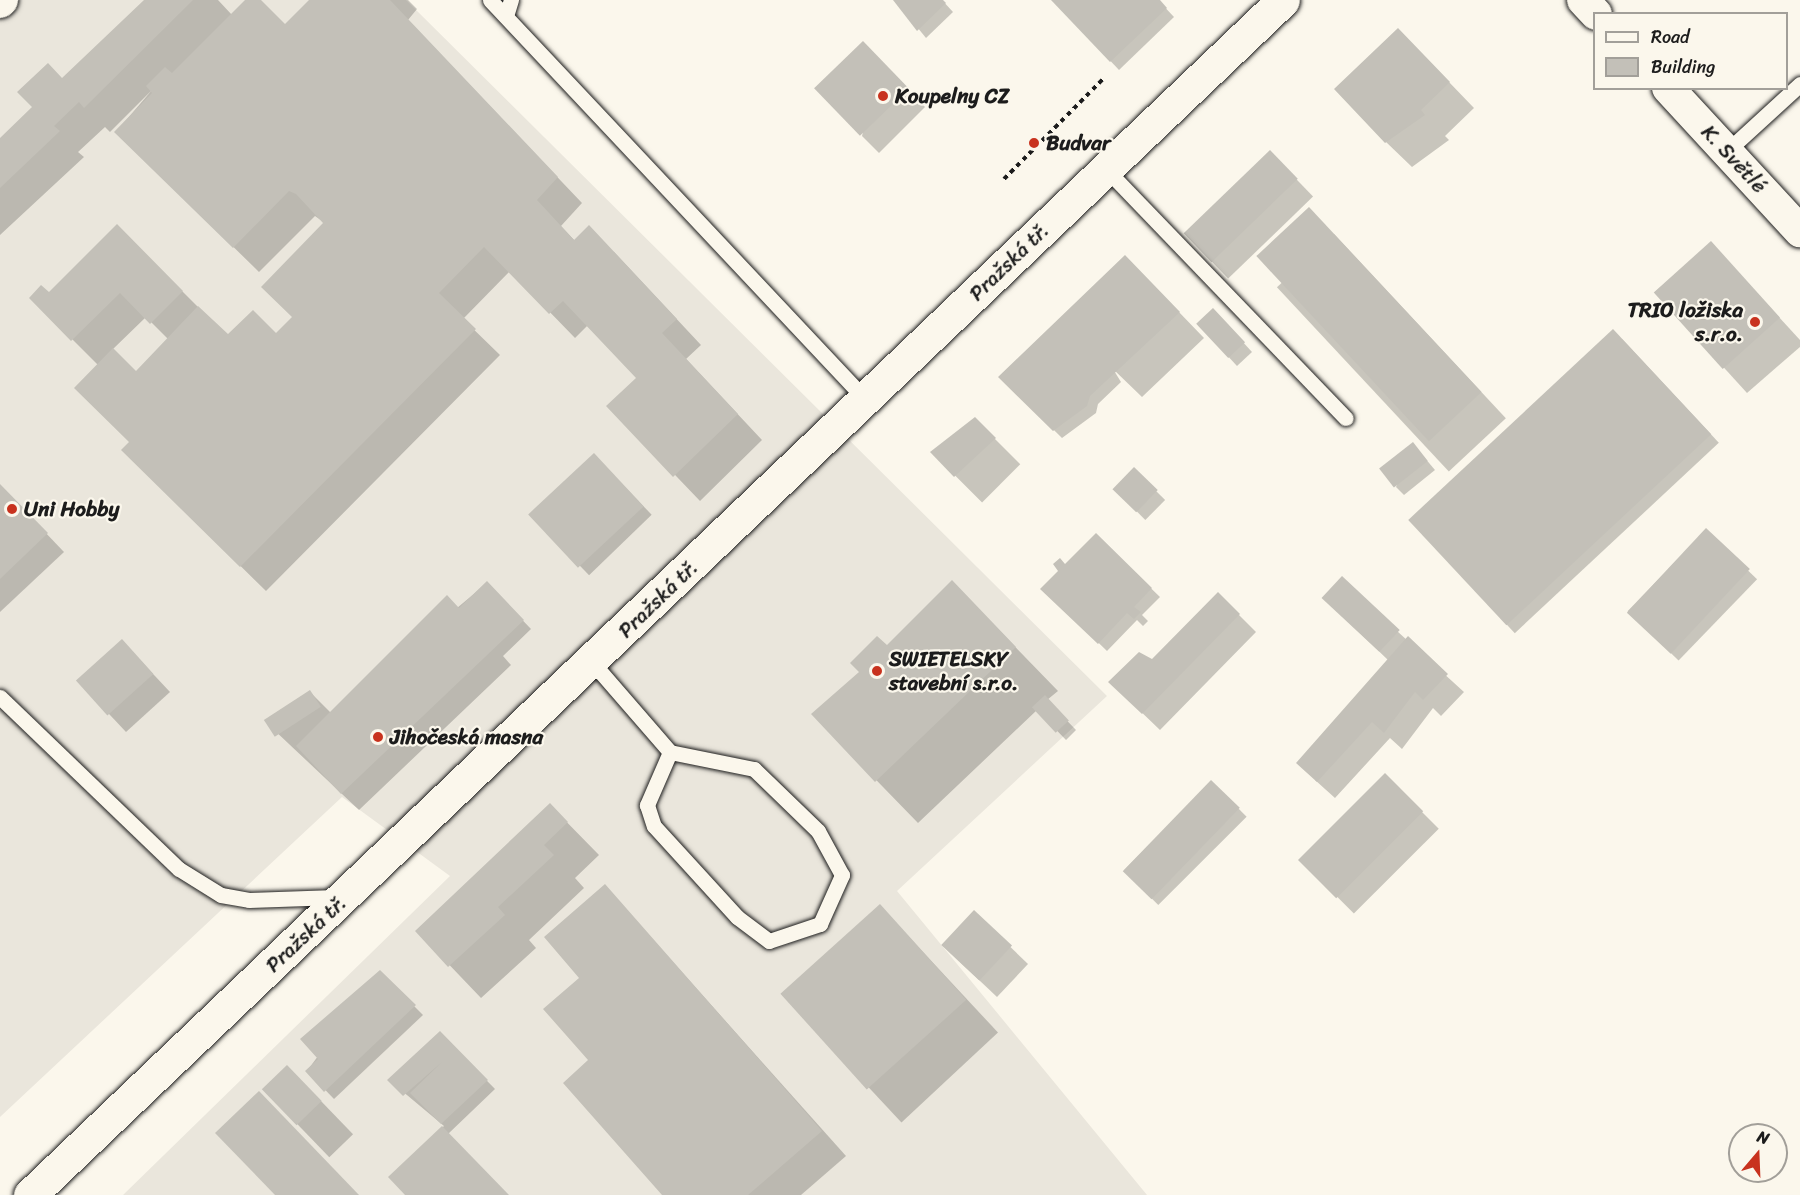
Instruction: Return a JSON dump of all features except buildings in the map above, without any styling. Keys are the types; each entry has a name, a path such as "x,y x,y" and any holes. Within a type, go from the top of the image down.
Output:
{"main road":[{"name":"Pražská tř.","path":"30,1195 866,401 1105,168 1283,0"}],"street":[{"path":"1583,0 1594,12"},
{"name":"K. Světlé","path":"1670,90 1800,231"}],"lane":[{"path":"490,0 866,401"},
{"path":"506,16 511,0"},
{"path":"1727,151 1800,84"},
{"path":"1105,168 1346,418"},
{"path":"592,662 670,752 754,769 818,831 842,875 820,924 769,941 737,917 654,826 647,805 670,752"},
{"path":"0,697 179,869 221,895 249,900 345,897"}],"path":[{"path":"1004,179 1104,78"}],"shaded area":[{"path":"0,0 406,0 1107,696 897,891 1147,1195 123,1195 450,876 342,797 0,1117"}],"place":[{"name":"Koupelny CZ","path":"883,96"},
{"name":"Budvar","path":"1034,143"},
{"name":"TRIO ložiska s.r.o.","path":"1755,322"},
{"name":"Uni Hobby","path":"12,509"},
{"name":"SWIETELSKY stavební s.r.o.","path":"877,671"},
{"name":"Jihočeská masna","path":"378,737"}]}
